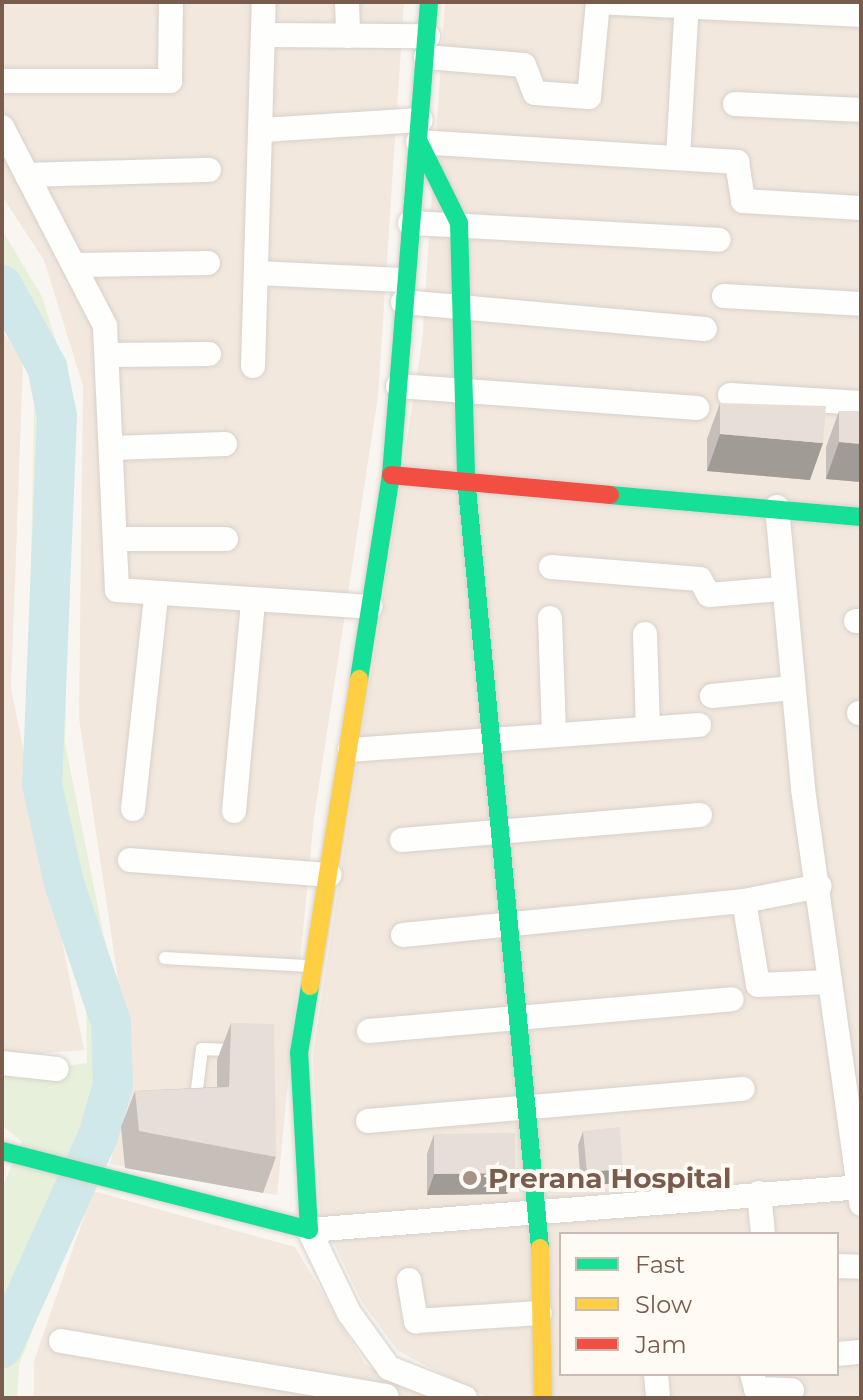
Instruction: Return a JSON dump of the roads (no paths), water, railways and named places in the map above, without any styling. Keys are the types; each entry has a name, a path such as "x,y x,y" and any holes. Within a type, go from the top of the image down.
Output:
{"street":[{"path":"2,81 170,81 171,2"},
{"path":"253,366 263,130 264,2"},
{"path":"347,2 348,36"},
{"path":"429,2 420,131 402,291 391,475 329,875 313,967 291,1053 309,1230 349,1313 389,1368 465,1398"},
{"path":"265,35 348,36 524,65 535,93 589,97 598,2 861,15"},
{"path":"678,157 687,4"},
{"path":"735,104 861,110"},
{"path":"2,127 105,326 111,355 117,590 253,603 370,607"},
{"path":"263,130 420,131 738,162 746,202 861,208"},
{"path":"420,131 459,223 456,309 466,478 489,742 539,1208 547,1308 543,1398"},
{"path":"27,175 209,170"},
{"path":"410,223 459,223 719,240"},
{"path":"75,265 208,263"},
{"path":"257,273 402,291 456,309 705,329"},
{"path":"724,296 861,304"},
{"path":"111,355 209,354"},
{"path":"398,386 697,408"},
{"path":"730,395 861,403"},
{"path":"113,448 225,444"},
{"path":"391,475 466,478 861,517"},
{"path":"7,1152 117,1184 309,1230 539,1208 759,1193 860,1193 792,688 781,589 777,507"},
{"path":"118,539 226,539"},
{"path":"551,567 700,579 709,595 781,589"},
{"path":"133,809 156,596"},
{"path":"234,811 253,603"},
{"path":"550,618 554,735"},
{"path":"645,634 648,728"},
{"path":"712,696 792,688"},
{"path":"350,750 699,725"},
{"path":"402,840 700,815"},
{"path":"130,860 329,875"},
{"path":"403,935 744,901 820,886"},
{"path":"744,901 758,985 830,982"},
{"path":"369,1031 732,999"},
{"path":"2,1063 57,1069"},
{"path":"368,1121 743,1089"},
{"path":"759,1193 763,1232"},
{"path":"839,1266 861,1267"},
{"path":"409,1280 416,1321 547,1308"},
{"path":"61,1341 386,1397 389,1368"},
{"path":"839,1354 861,1352"},
{"path":"656,1376 658,1398"},
{"path":"753,1376 756,1389 792,1390"}],"lane":[{"path":"165,958 313,967"},
{"path":"194,1112 202,1049 252,1051"}],"waterway":[{"path":"2,285 47,367 57,416 42,784 64,883 111,1023 113,1085 98,1136 2,1348"}],"place":[{"name":"Prerana Hospital","path":"470,1178"}]}
